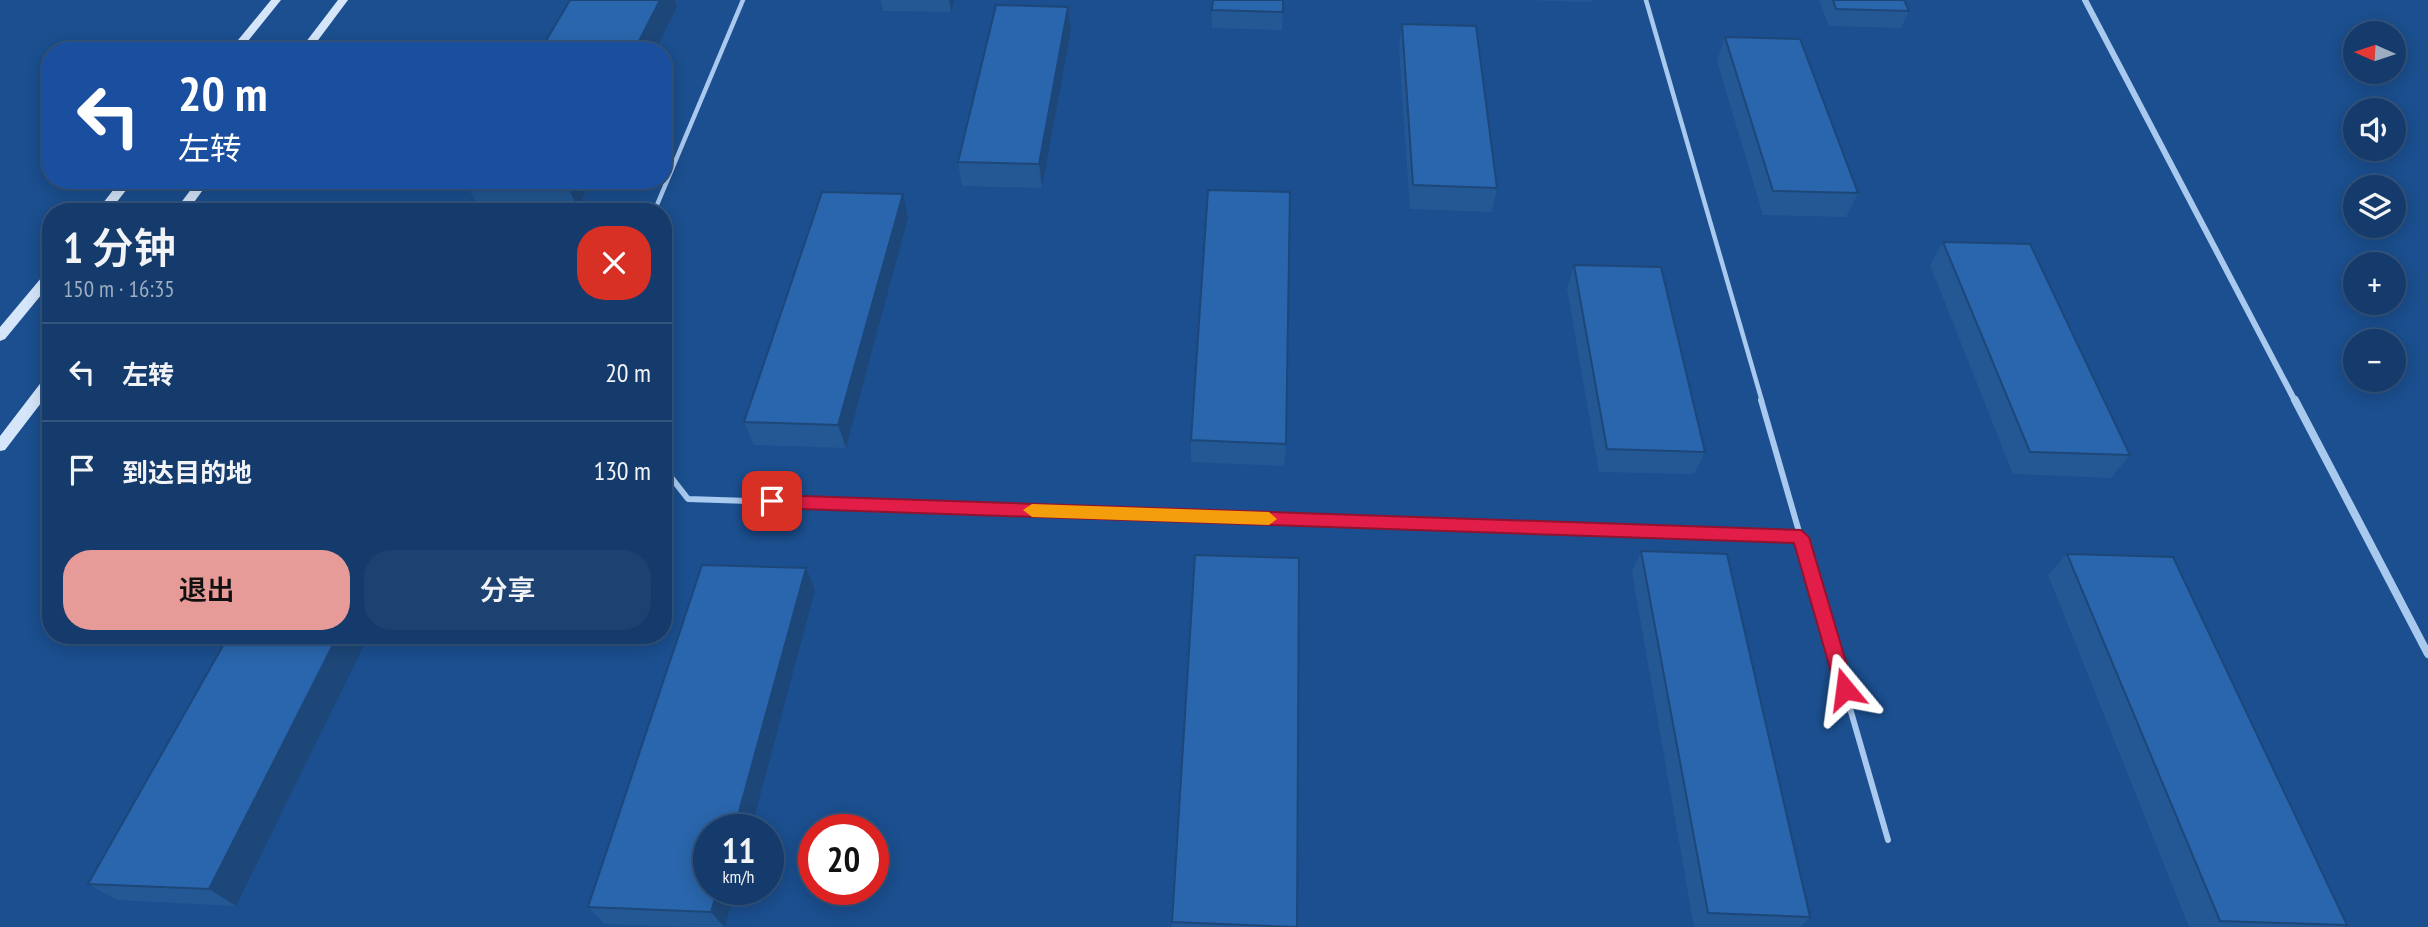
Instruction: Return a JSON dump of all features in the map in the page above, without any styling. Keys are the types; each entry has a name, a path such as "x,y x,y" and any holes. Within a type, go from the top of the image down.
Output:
{"main road":[{"path":"241,42 276,0"},
{"path":"311,42 343,0"},
{"path":"109,203 121,189"},
{"path":"0,336 42,285"},
{"path":"0,446 42,392"}],"street":[{"path":"2085,0 2428,654"}],"lane":[{"path":"672,169 743,0"},
{"path":"1646,0 1888,840"},
{"path":"672,479 688,499 1801,537"}],"building":[{"path":"570,0 660,0 639,42 545,42"},
{"path":"1213,0 1283,0 1283,12 1212,10"},
{"path":"1833,0 1904,0 1909,11 1836,9"},
{"path":"996,5 1068,7 1039,164 958,162"},
{"path":"1402,24 1476,26 1497,188 1413,185"},
{"path":"1725,37 1800,39 1858,193 1773,191"},
{"path":"1208,190 1290,192 1286,444 1191,440"},
{"path":"822,192 903,194 838,425 744,422"},
{"path":"1943,242 2030,244 2130,455 2030,452"},
{"path":"1574,265 1661,267 1705,452 1607,449"},
{"path":"1641,551 1727,554 1810,917 1708,913"},
{"path":"2067,554 2173,557 2347,925 2220,921"},
{"path":"1195,555 1299,558 1297,927 1172,922"},
{"path":"702,565 806,568 738,814 693,814 693,905 713,905 711,912 588,907"},
{"path":"224,644 333,644 209,889 88,884"}],"slow traffic":[{"path":"1032,510 1269,519"}],"route":[{"path":"772,501 1801,537 1845,689"}]}
